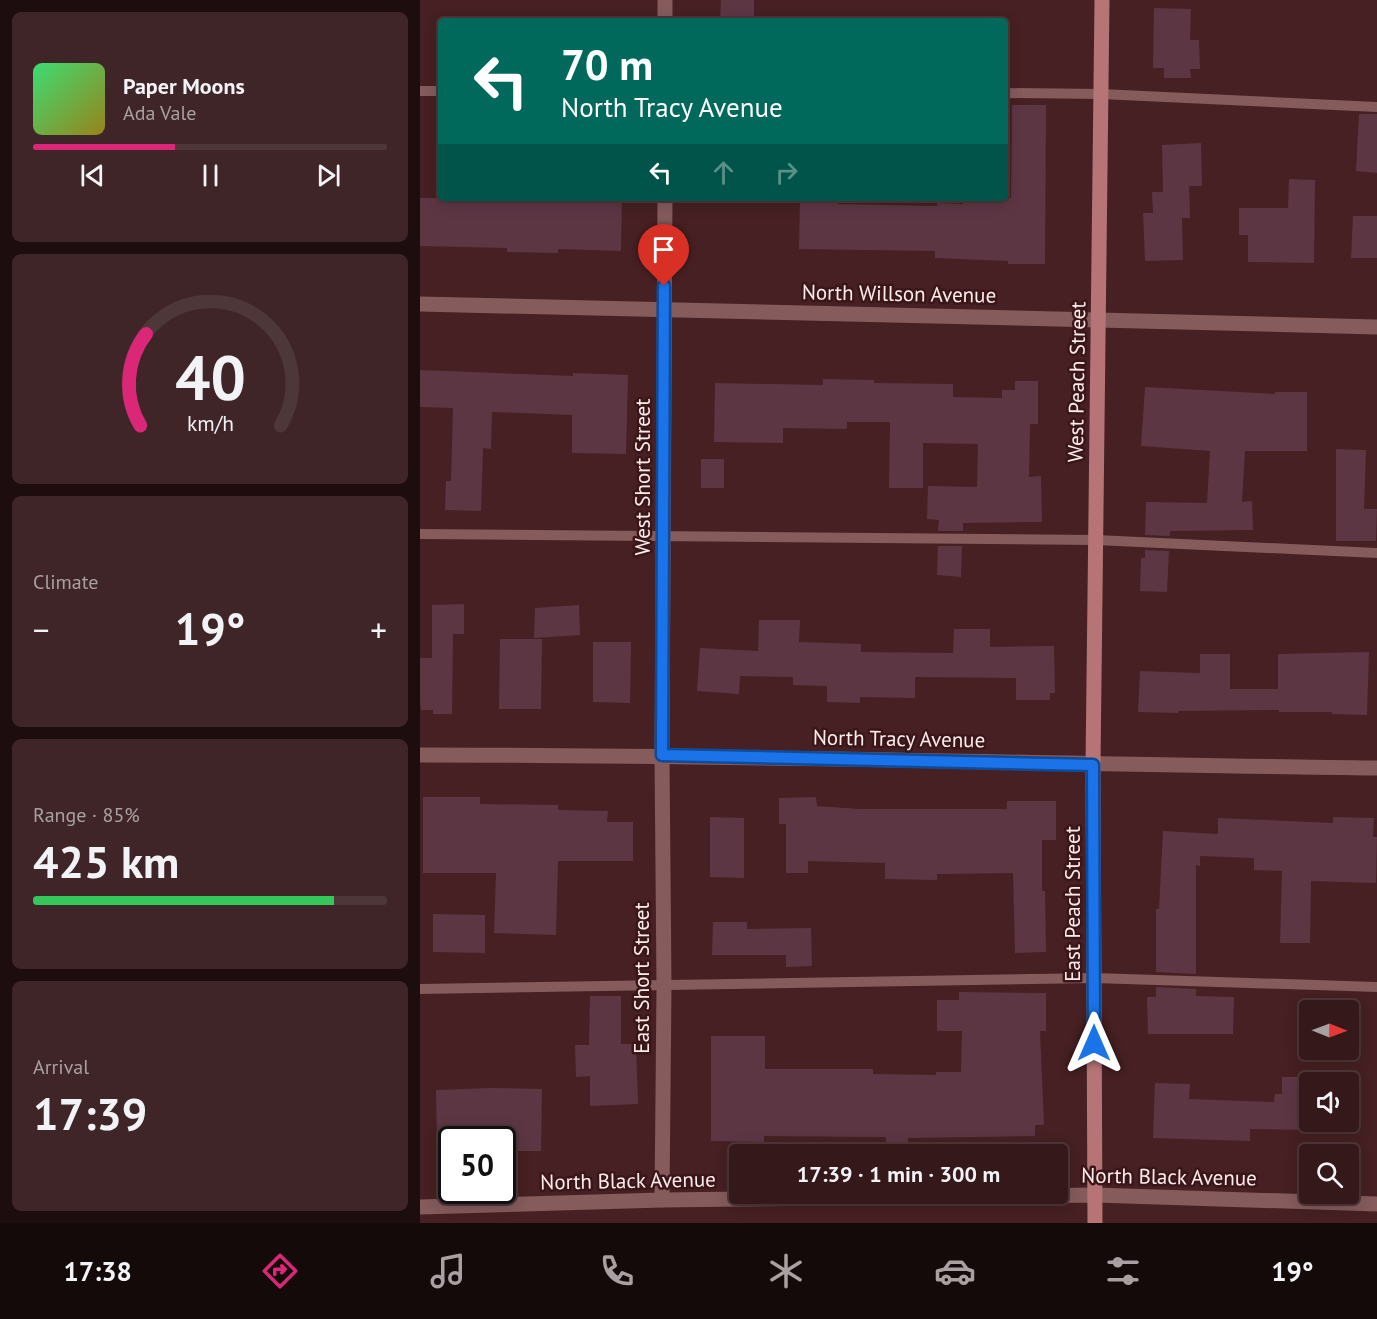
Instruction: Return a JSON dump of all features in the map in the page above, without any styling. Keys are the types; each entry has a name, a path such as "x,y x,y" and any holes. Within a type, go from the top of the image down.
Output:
{"main road":[{"name":"West Peach Street","path":"1093,765 1102,0"},
{"name":"East Peach Street","path":"1093,765 1095,1223"}],"street":[{"path":"665,18 666,0"},
{"name":"West Short Street","path":"662,755 665,201"},
{"name":"North Willson Avenue","path":"420,304 1377,327"},
{"name":"North Tracy Avenue","path":"420,755 662,755 1093,765 1377,768"},
{"name":"East Short Street","path":"662,755 664,986 662,1200"},
{"name":"North Black Avenue","path":"420,1207 662,1200 1095,1195 1377,1204"}],"lane":[{"path":"420,91 438,91"},
{"path":"1008,93 1101,94 1377,107"},
{"path":"420,534 1096,540 1377,553"},
{"path":"420,989 1094,978 1377,987"}],"building":[{"path":"721,0 754,0 754,18 720,18"},
{"path":"1154,8 1191,9 1190,40 1199,40 1200,69 1190,69 1191,78 1164,78 1164,68 1153,68"},
{"path":"1012,105 1046,105 1045,264 1008,264 1008,261 935,258 935,251 799,249 800,201 937,206 937,203 1008,201 1008,198 1011,198"},
{"path":"1359,114 1377,114 1377,173 1356,171"},
{"path":"1201,143 1202,186 1189,186 1190,218 1182,218 1183,260 1145,261 1143,213 1153,213 1152,192 1163,192 1162,145"},
{"path":"1289,179 1315,180 1314,263 1248,262 1248,235 1239,235 1239,208 1288,208"},
{"path":"420,198 438,198 438,201 622,201 621,251 558,249 558,253 507,252 507,248 420,246"},
{"path":"1353,216 1377,216 1377,258 1351,258"},
{"path":"420,370 573,376 573,373 628,375 626,454 572,453 572,415 492,412 491,449 483,448 481,511 445,510 446,481 451,481 453,408 420,407"},
{"path":"823,379 874,380 874,383 953,384 953,397 1002,398 1002,390 1015,390 1015,381 1038,381 1038,424 1030,424 1029,477 1041,476 1042,522 963,523 963,531 938,531 939,520 927,519 928,486 977,487 978,444 923,443 923,488 889,488 890,422 847,422 847,429 783,428 783,443 714,442 715,383 823,385"},
{"path":"1145,387 1275,394 1275,392 1307,392 1307,451 1245,451 1242,502 1252,501 1253,530 1170,531 1170,536 1145,535 1146,502 1207,503 1210,451 1141,446"},
{"path":"1336,449 1366,450 1364,509 1377,509 1376,541 1336,541"},
{"path":"701,459 724,459 724,488 701,488"},
{"path":"938,546 962,546 961,577 937,575"},
{"path":"1145,550 1169,551 1167,592 1140,591 1141,558 1145,558"},
{"path":"464,604 464,634 453,634 452,714 433,714 433,710 421,710 420,658 432,658 432,605"},
{"path":"579,605 580,635 534,638 535,608"},
{"path":"759,620 800,620 799,642 861,644 861,652 953,653 954,629 990,629 990,647 1054,646 1055,693 1050,693 1050,700 1016,700 1016,678 915,677 915,698 860,697 860,703 827,702 827,686 793,685 793,677 740,676 739,694 697,691 700,648 758,651"},
{"path":"500,639 542,639 541,709 499,709"},
{"path":"593,642 631,642 630,703 593,702"},
{"path":"1369,652 1367,715 1332,714 1332,712 1279,712 1279,710 1138,712 1140,671 1200,673 1200,654 1230,654 1230,689 1278,689 1278,654"},
{"path":"423,797 480,797 480,804 558,805 558,810 608,811 607,822 633,822 633,861 558,861 556,935 494,933 496,873 423,873"},
{"path":"816,797 817,806 859,809 1007,809 1007,801 1056,801 1056,840 1042,840 1042,891 1045,891 1046,952 1015,953 1013,873 937,874 937,880 885,879 885,863 808,861 808,873 786,873 786,824 779,824 779,798"},
{"path":"710,817 744,818 744,878 710,877"},
{"path":"1333,817 1374,818 1373,837 1377,837 1376,883 1311,881 1310,943 1280,943 1282,871 1254,870 1254,858 1200,856 1200,866 1196,865 1196,974 1156,972 1156,909 1159,909 1163,831 1218,834 1218,818 1333,823"},
{"path":"433,914 485,915 485,953 433,952"},
{"path":"713,922 747,922 747,929 811,928 812,966 786,967 786,955 712,955"},
{"path":"1156,987 1196,989 1196,996 1234,997 1233,1034 1148,1034 1147,997 1156,997"},
{"path":"959,992 1046,993 1046,1031 1040,1031 1044,1125 1035,1125 1035,1136 908,1138 908,1142 886,1142 886,1137 764,1136 764,1142 711,1141 711,1036 765,1036 765,1069 873,1069 873,1074 936,1075 936,1072 961,1072 962,1031 937,1031 937,1000 959,1000"},
{"path":"590,996 621,996 621,1044 636,1044 638,1104 590,1106 590,1076 576,1077 575,1045 589,1045"},
{"path":"1282,1077 1299,1077 1299,1130 1250,1129 1250,1141 1153,1138 1155,1083 1190,1084 1189,1099 1274,1102 1275,1094 1282,1094"},
{"path":"542,1089 541,1151 516,1151 516,1126 438,1126 437,1140 436,1090"}],"route":[{"path":"664,286 662,755 1093,765 1094,1043"}]}
